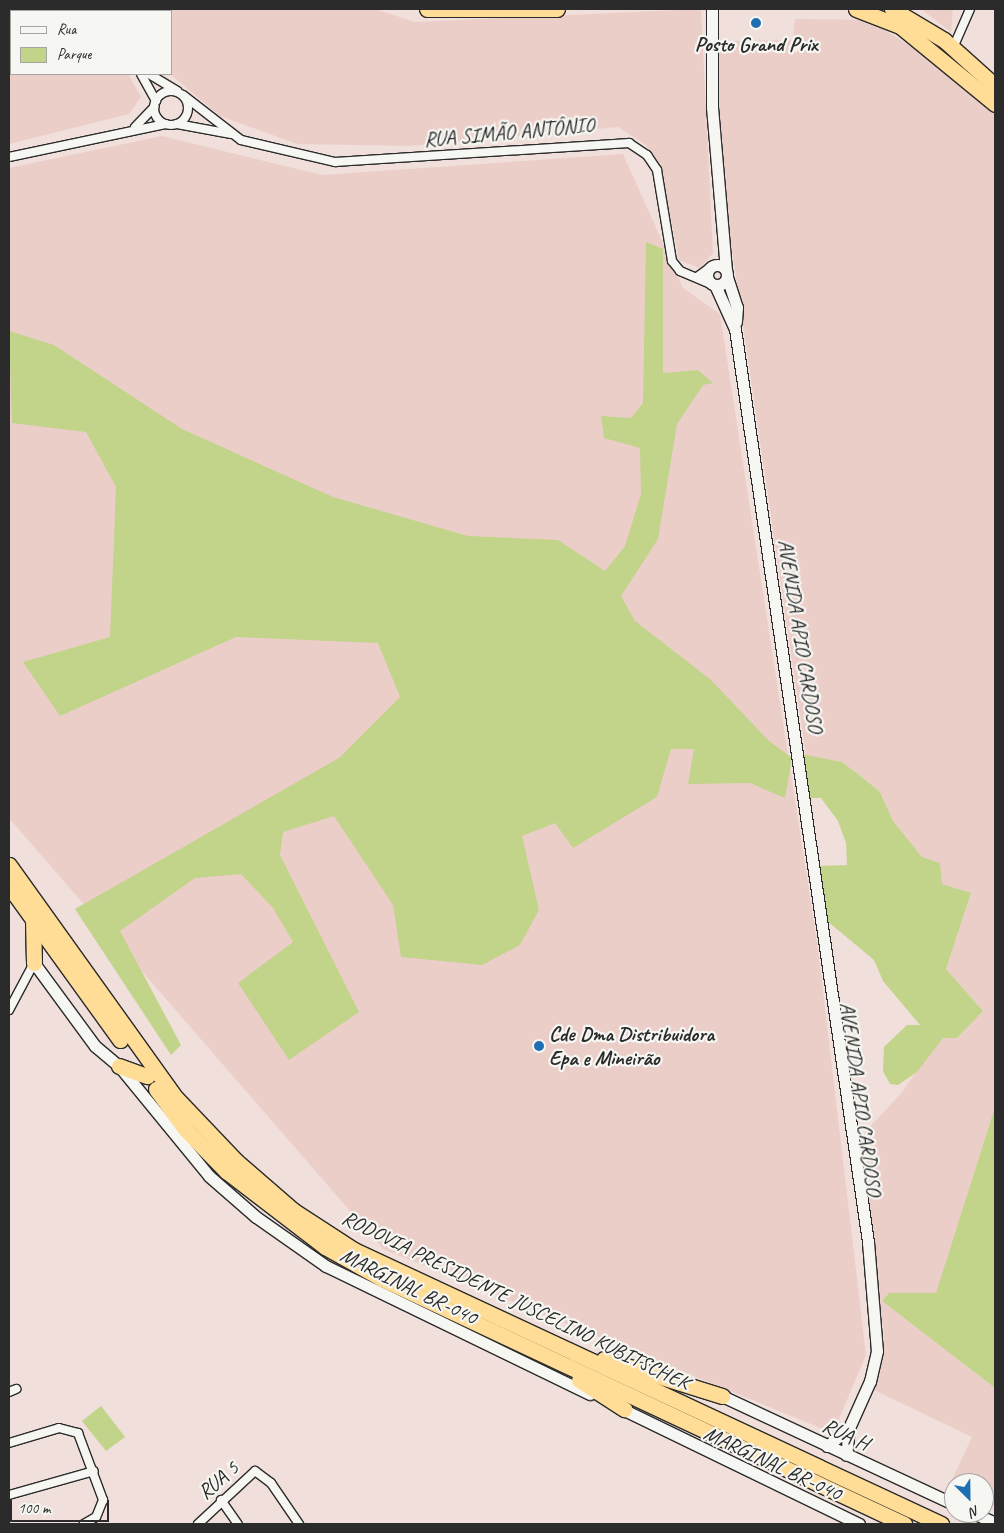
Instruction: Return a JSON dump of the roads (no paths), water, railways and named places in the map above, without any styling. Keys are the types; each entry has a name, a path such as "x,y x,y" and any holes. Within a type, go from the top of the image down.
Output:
{"highway":[{"path":"427,9 557,9"},
{"path":"856,9 900,26 995,104"},
{"path":"892,9 921,24 956,51 995,86"},
{"name":"RODOVIA PRESIDENTE JUSCELINO KUBITSCHEK","path":"9,865 176,1098 254,1179 354,1250 546,1350 904,1524"},
{"name":"RODOVIA PRESIDENTE JUSCELINO KUBITSCHEK","path":"9,886 185,1129 269,1209 382,1279 941,1524"},
{"path":"33,919 34,963"},
{"path":"119,1066 147,1076"},
{"path":"546,1350 687,1382 722,1396"},
{"path":"546,1350 624,1409"}],"street":[{"name":"AVENIDA APIO CARDOSO","path":"712,9 721,236 726,273 736,307 735,329 825,950 823,966 867,1254 878,1351 870,1381 849,1428 846,1455"},
{"path":"956,51 970,9"},
{"path":"141,75 166,124"},
{"name":"RUA SIMÃO ANTÔNIO","path":"151,75 181,94 233,134 262,148 336,162 629,143 648,155 657,170 672,261 680,271 713,285"},
{"path":"9,157 135,127 177,124 188,111 181,94 168,91 135,127"},
{"name":"RUA SIMÃO ANTÔNIO","path":"177,124 233,134"},
{"name":"AVENIDA APIO CARDOSO","path":"721,236 710,268 713,285 735,329"},
{"path":"697,277 710,268 726,273 713,285"},
{"path":"9,1010 34,963"},
{"name":"MARGINAL BR-040","path":"34,963 95,1046 119,1066 209,1176 256,1217 326,1266 859,1524"},
{"name":"RUA H","path":"722,1396 944,1499"},
{"path":"9,1443 59,1428 73,1431 94,1471 103,1500 96,1517 84,1524"},
{"name":"AVENIDA APIO CARDOSO","path":"828,1446 849,1428"},
{"path":"9,1495 94,1471"},
{"name":"RUA 5","path":"198,1524 221,1500 255,1471 271,1483 299,1524"},
{"path":"221,1500 238,1524"}],"place":[{"name":"Posto Grand Prix","path":"756,23"},
{"name":"Cde Dma Distribuidora Epa e Mineirão","path":"539,1046"}]}
